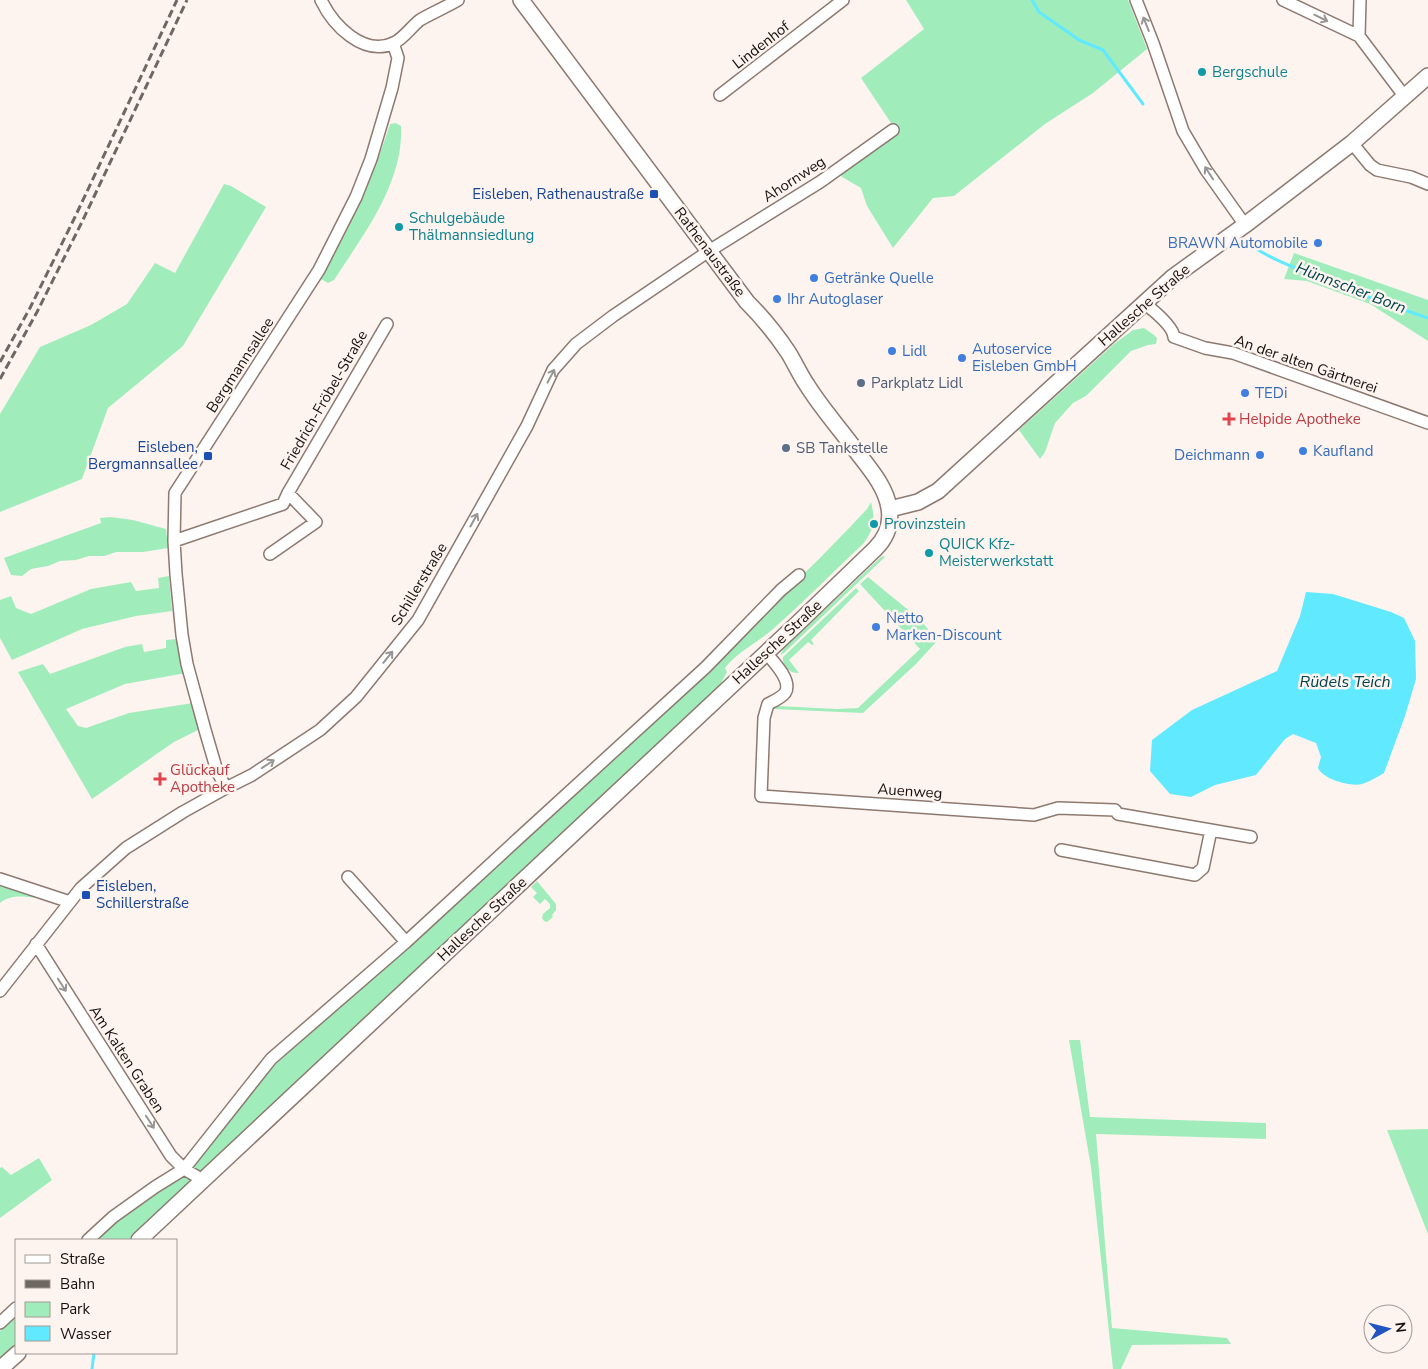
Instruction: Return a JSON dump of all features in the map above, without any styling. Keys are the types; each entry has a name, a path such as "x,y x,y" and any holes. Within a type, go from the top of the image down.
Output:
{"main road":[{"name":"Rathenaustraße","path":"522,0 747,302 765,321 807,385 883,489 890,509"},
{"name":"Hallesche Straße","path":"139,1239 796,625 883,541 889,527 890,509 918,502 938,491 1144,302 1240,219 1352,143 1428,76"},
{"path":"0,1369 17,1354"}],"street":[{"path":"322,0 333,20 350,37 374,47 393,43 406,34 419,21 458,0"},
{"name":"Lindenhof","path":"720,95 843,0"},
{"path":"1136,0 1183,131 1206,170 1240,219"},
{"path":"1283,0 1359,36 1405,97"},
{"path":"1359,36 1360,0"},
{"name":"Bergmannsallee","path":"226,788 214,761 187,664 178,607 174,541 175,493 319,270 356,197 371,159 392,88 398,58 393,43"},
{"name":"Ahornweg","path":"709,251 820,182 893,130"},
{"path":"1352,143 1370,165 1377,170 1411,177 1428,184"},
{"name":"Schillerstraße","path":"0,991 81,888 126,848 226,788 252,775 320,730 356,698 418,620 527,426 553,370 576,344 613,316 709,251"},
{"name":"An der alten Gärtnerei","path":"1144,302 1164,321 1174,333 1174,337 1205,348 1233,353 1428,423"},
{"name":"Friedrich-Fröbel-Straße","path":"174,541 283,504 288,492 387,324"},
{"name":"Friedrich-Fröbel-Straße","path":"270,554 316,522 288,492"},
{"name":"Hallesche Straße","path":"89,1239 113,1217 155,1186 184,1169 270,1059 406,942 706,668 781,590 799,575"},
{"name":"Auenweg","path":"766,653 782,673 787,687 784,694 768,704 764,718 761,796 1034,815 1058,808 1115,810 1118,814 1251,836"},
{"path":"1061,850 1195,875 1204,868 1211,830"},
{"path":"348,877 406,942"},
{"path":"0,879 70,902"},
{"name":"Am Kalten Graben","path":"36,944 172,1156 184,1169 203,1180"},
{"path":"0,1323 15,1309"}],"green space":[{"path":"906,0 1128,0 1147,49 1093,93 1045,124 954,196 933,198 893,248 867,206 861,188 842,177 841,171 897,132 861,78 924,29"},
{"path":"396,123 401,126 400,147 396,168 389,188 369,227 334,280 328,283 319,278 340,243 356,210 375,167 390,124"},
{"path":"224,184 231,186 266,207 183,346 108,408 82,479 0,512 0,414 40,347 91,325 127,304 155,263 175,273"},
{"path":"1294,253 1428,300 1428,341 1370,304 1307,281 1284,279"},
{"path":"1144,328 1157,338 1156,344 1131,351 1086,396 1073,403 1055,423 1045,452 1040,459 1019,430 1114,344 1133,330"},
{"path":"871,502 873,524 863,544 773,629 730,662 725,668 727,672 716,692 132,1239 98,1239 125,1213 179,1176 257,1083 278,1062 398,956 626,747 819,559 867,509"},
{"path":"110,517 133,520 166,529 168,548 143,552 116,552 104,556 89,556 31,569 22,576 11,575 4,558 101,523 100,518"},
{"path":"883,556 885,557 780,655 784,648"},
{"path":"169,576 172,611 136,616 82,629 12,660 0,638 0,600 11,596 16,608 31,614 91,589 131,582 136,591 159,588 158,578"},
{"path":"868,577 918,618 938,640 916,664 863,713 773,709 776,706 837,709 858,708 920,649 860,584"},
{"path":"856,588 859,591 811,640 814,644 812,645 808,642 789,660 799,673 787,668 783,657"},
{"path":"177,639 186,673 125,684 66,709 78,726 86,728 129,713 193,703 200,729 174,742 92,799 18,672 43,664 50,674 125,647 142,644 144,652 166,648 166,640"},
{"path":"537,881 556,904 553,917 547,922 542,918 543,914 550,908 550,904 545,899 540,904 533,897 537,893 531,887"},
{"path":"0,883 37,894 35,898 16,897 0,903"},
{"path":"1069,1040 1080,1040 1090,1117 1266,1123 1266,1139 1096,1134 1112,1328 1227,1338 1231,1344 1132,1345 1121,1369 1113,1369 1091,1167"},
{"path":"1428,1129 1428,1234 1387,1130"},
{"path":"39,1158 52,1180 0,1218 0,1168 2,1167 11,1175"},
{"path":"15,1317 15,1348 0,1362 0,1331"}],"water":[{"name":"Rüdels Teich","path":"1306,592 1333,594 1391,612 1404,618 1415,641 1416,679 1405,716 1384,773 1357,785 1331,779 1325,776 1318,768 1321,757 1316,743 1293,734 1285,739 1256,775 1215,785 1191,797 1170,794 1150,771 1152,740 1192,710 1277,671 1300,616"}],"waterway":[{"name":"Hünnscher Born","path":"1032,0 1039,12 1079,40 1103,50 1143,104"},
{"name":"Hünnscher Born","path":"1249,244 1294,267 1428,318"},
{"path":"92,1369 94,1354"}],"railway":[{"path":"0,362 30,308 75,217 177,0"},
{"path":"0,379 37,312 82,222 187,0"}],"place":[{"name":"Bergschule","path":"1202,72"},
{"name":"Eisleben, Rathenaustraße","path":"654,194"},
{"name":"Schulgebäude Thälmannsiedlung","path":"399,227"},
{"name":"BRAWN Automobile","path":"1318,243"},
{"name":"Getränke Quelle","path":"814,278"},
{"name":"Ihr Autoglaser","path":"777,299"},
{"name":"Lidl","path":"892,351"},
{"name":"Autoservice Eisleben GmbH","path":"962,358"},
{"name":"Parkplatz Lidl","path":"861,383"},
{"name":"TEDi","path":"1245,393"},
{"name":"Helpide Apotheke","path":"1229,419"},
{"name":"SB Tankstelle","path":"786,448"},
{"name":"Kaufland","path":"1303,451"},
{"name":"Deichmann","path":"1260,455"},
{"name":"Eisleben, Bergmannsallee","path":"208,456"},
{"name":"Provinzstein","path":"874,524"},
{"name":"QUICK Kfz- Meisterwerkstatt","path":"929,553"},
{"name":"Netto Marken-Discount","path":"876,627"},
{"name":"Glückauf Apotheke","path":"160,779"},
{"name":"Eisleben, Schillerstraße","path":"86,895"}]}
